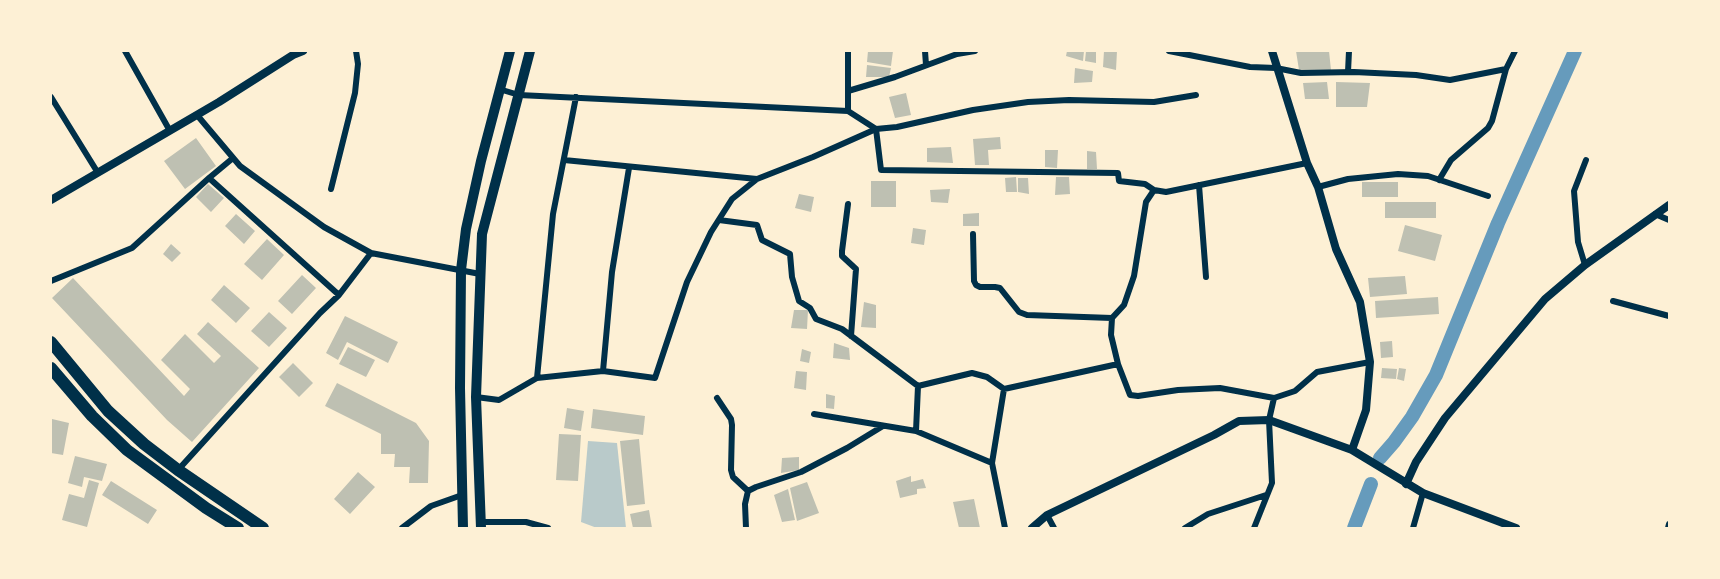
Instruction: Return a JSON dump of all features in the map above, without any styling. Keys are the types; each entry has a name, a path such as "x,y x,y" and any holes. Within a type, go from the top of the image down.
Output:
{"highway":[{"path":"51,342 108,411 144,444 178,471 263,528"},
{"path":"51,368 92,416 127,450 206,508 238,528"}],"main road":[{"path":"463,528 460,388 461,270 466,229 510,51"},
{"path":"481,525 476,397 482,234 530,51"}],"street":[{"path":"125,51 170,131"},
{"path":"51,200 303,51"},
{"path":"331,189 355,93 358,64 356,51"},
{"path":"848,51 848,111"},
{"path":"925,51 926,65"},
{"path":"848,91 895,77 957,54 975,51"},
{"path":"1169,51 1250,67 1276,68 1301,73 1348,72 1416,75 1450,80 1506,69"},
{"path":"1272,51 1307,163 1318,187 1336,249 1360,302 1370,362 1366,410 1352,450"},
{"path":"1348,72 1349,51"},
{"path":"1439,180 1451,160 1488,128 1506,69 1515,51"},
{"path":"499,89 519,94 848,111 876,129"},
{"path":"476,397 499,400 537,378 603,371 655,378 687,282 732,199 757,179 876,129 1028,102 1069,100 1154,102 1196,95"},
{"path":"51,97 98,173"},
{"path":"537,378 553,214 576,97"},
{"path":"198,115 240,166 324,227 371,253 480,274"},
{"path":"876,129 881,171 1118,173 1119,181 1145,184 1154,190 1166,192 1307,163"},
{"path":"51,281 132,248 233,158"},
{"path":"564,160 757,179"},
{"path":"1585,265 1578,242 1574,191 1586,160"},
{"path":"603,371 612,272 629,168"},
{"path":"1318,187 1348,179 1398,174 1428,176 1488,196"},
{"path":"209,178 339,295"},
{"path":"1199,185 1206,278"},
{"path":"1154,190 1146,202 1134,276 1124,305 1112,318 1111,335 1118,364 1130,395 1220,388 1274,398 1295,391 1317,372 1370,362"},
{"path":"848,204 842,256 856,269 851,336"},
{"path":"1406,484 1416,462 1445,418 1545,299 1585,265 1669,205"},
{"path":"1655,214 1669,220"},
{"path":"719,220 757,225 762,240 790,254 792,277 799,301 810,308 816,319 842,329 918,386"},
{"path":"973,234 976,285 1000,288 1019,312 1027,315 1112,318"},
{"path":"178,471 339,295 371,253"},
{"path":"1613,301 1669,316"},
{"path":"918,386 972,373 987,377 1004,389 1118,364"},
{"path":"916,431 918,386"},
{"path":"1004,389 992,463 1005,528"},
{"path":"717,398 731,419 733,477 748,491"},
{"path":"1254,528 1272,483 1269,420 1274,398"},
{"path":"814,414 916,431 992,463"},
{"path":"1032,528 1047,514 1239,421 1269,420 1352,450 1423,493 1516,528"},
{"path":"746,528 745,504 748,491 756,486 801,472 883,426"},
{"path":"1413,528 1423,493"},
{"path":"402,528 431,506 462,495"},
{"path":"1185,528 1208,514 1266,495"},
{"path":"1047,514 1054,528"},
{"path":"481,525 526,522 548,528"}],"shaded area":[{"path":"588,441 617,443 626,528 597,528 581,522"}],"building":[{"path":"868,51 893,51 891,66 867,62"},
{"path":"1067,51 1084,51 1083,61 1066,56"},
{"path":"1086,51 1096,51 1096,63 1085,61"},
{"path":"1104,51 1117,51 1116,70 1103,67"},
{"path":"1296,51 1329,51 1331,70 1299,70"},
{"path":"867,65 891,68 889,77 866,77"},
{"path":"1075,68 1093,71 1092,82 1074,83"},
{"path":"1327,82 1329,99 1305,99 1303,83"},
{"path":"1336,82 1370,83 1367,107 1336,107"},
{"path":"906,93 911,115 895,118 889,97"},
{"path":"1000,137 1001,149 988,150 989,165 975,165 973,139"},
{"path":"196,138 216,166 185,189 164,161"},
{"path":"951,147 953,163 927,162 927,148"},
{"path":"1045,150 1058,150 1057,168 1045,167"},
{"path":"1087,151 1096,152 1097,169 1087,169"},
{"path":"1016,177 1017,192 1006,192 1005,178"},
{"path":"1056,177 1069,177 1070,194 1055,195"},
{"path":"1018,178 1028,178 1029,194 1018,192"},
{"path":"871,181 896,181 896,207 871,207"},
{"path":"1362,182 1398,182 1398,197 1362,197"},
{"path":"208,184 224,198 211,212 196,197"},
{"path":"950,189 948,203 931,202 930,190"},
{"path":"799,194 814,197 811,212 795,208"},
{"path":"1385,202 1436,202 1436,218 1385,218"},
{"path":"979,213 979,226 963,226 963,214"},
{"path":"236,214 255,231 244,244 225,226"},
{"path":"1405,225 1442,235 1435,261 1398,251"},
{"path":"913,228 926,230 924,245 911,243"},
{"path":"267,239 284,255 262,280 244,264"},
{"path":"171,244 181,253 172,262 163,254"},
{"path":"302,275 316,288 292,314 278,301"},
{"path":"1405,276 1407,294 1370,297 1368,278"},
{"path":"73,278 184,396 190,389 161,360 185,334 214,363 221,356 197,334 208,322 259,368 192,442 167,420 52,298"},
{"path":"224,285 250,308 236,323 211,300"},
{"path":"1438,297 1439,314 1376,318 1375,301"},
{"path":"864,302 876,305 876,328 861,327"},
{"path":"794,310 808,310 807,329 791,328"},
{"path":"269,312 287,328 269,347 251,331"},
{"path":"345,316 398,342 388,363 347,342 338,360 326,353"},
{"path":"1392,341 1393,357 1381,358 1380,342"},
{"path":"834,343 849,348 850,360 833,358"},
{"path":"348,347 375,360 366,377 339,364"},
{"path":"802,349 811,352 809,363 800,361"},
{"path":"293,363 313,383 299,397 279,377"},
{"path":"1382,368 1397,369 1396,379 1381,378"},
{"path":"1399,368 1406,369 1404,381 1397,379"},
{"path":"796,371 807,372 806,390 794,388"},
{"path":"337,383 416,423 429,441 428,483 409,483 410,467 394,467 395,454 381,454 381,434 325,406"},
{"path":"826,394 835,396 834,409 826,408"},
{"path":"567,408 584,411 581,431 564,428"},
{"path":"593,409 645,416 643,435 591,428"},
{"path":"52,419 69,423 63,455 51,453"},
{"path":"559,434 581,435 578,481 556,480"},
{"path":"639,439 645,504 627,506 620,441"},
{"path":"75,456 107,464 102,481 84,477 82,487 68,483"},
{"path":"799,457 799,470 781,473 782,458"},
{"path":"358,472 375,487 350,514 334,499"},
{"path":"911,476 911,482 923,479 926,488 917,489 917,494 900,498 896,481"},
{"path":"89,480 99,483 87,527 62,520 69,494 84,498"},
{"path":"111,481 157,510 148,524 102,495"},
{"path":"807,482 819,513 797,521 790,488"},
{"path":"788,489 795,520 782,522 774,495"},
{"path":"974,499 980,528 959,528 953,502"},
{"path":"649,510 652,528 633,528 630,514"}],"waterway":[{"path":"1380,458 1412,417 1436,375 1498,223 1575,51"},
{"path":"1354,528 1371,484"}]}
